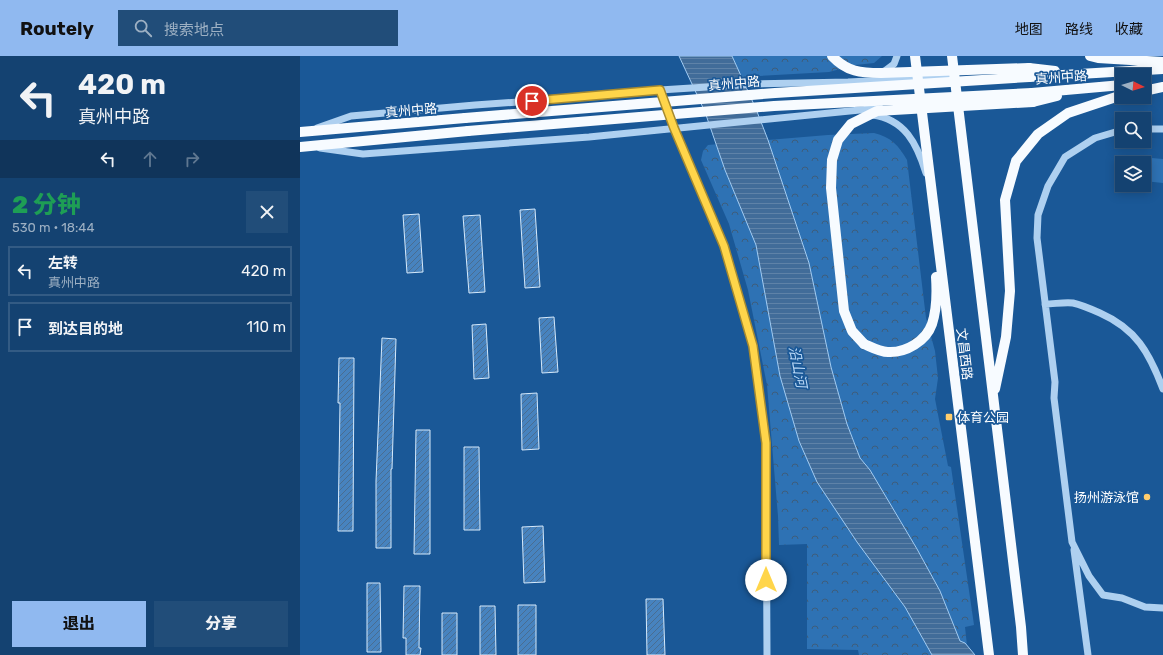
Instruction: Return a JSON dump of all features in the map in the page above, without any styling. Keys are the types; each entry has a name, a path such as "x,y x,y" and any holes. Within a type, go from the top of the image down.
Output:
{"main road":[{"path":"832,56 838,62 858,72 1029,73"},
{"name":"文昌西路","path":"915,56 989,655"},
{"name":"文昌西路","path":"952,56 1021,627 1023,655"},
{"path":"1090,56 1098,58 1163,62"},
{"name":"真州中路","path":"304,131 775,92 1029,73 1082,73 1163,69"},
{"path":"1151,83 1163,82"},
{"name":"真州中路","path":"304,147 468,131 774,106 1033,97 1086,88 1115,86"},
{"path":"1151,90 1163,87"},
{"path":"935,221 937,296 932,324 919,342 903,351 886,353 864,344 852,331 844,311 831,188 832,160 838,140 851,124 877,111 1033,97"},
{"path":"993,397 1006,337 1010,291 1005,200 1016,161 1038,134 1068,113 1115,97"}],"street":[{"path":"848,82 878,76 894,64 897,56"},
{"name":"真州中路","path":"304,131 351,116 660,90 754,84 848,82 955,76"},
{"path":"660,90 674,128 724,246 753,346 766,443 767,655"},
{"name":"真州中路","path":"304,147 363,154 589,137 958,101"},
{"path":"848,111 880,116 896,124 909,134 922,159 931,188"},
{"path":"1151,129 1163,128"},
{"path":"1088,655 1054,398 1055,382 1037,238 1038,215 1048,186 1065,158 1095,138 1115,132"},
{"path":"1045,304 1073,303 1085,306 1112,318 1129,330 1142,345 1161,376 1163,389"},
{"path":"1072,542 1089,576 1103,595 1122,598 1145,607 1163,608"}],"green space":[{"path":"732,56 882,56 874,63 855,65 829,72 741,77"},
{"path":"874,133 885,137 894,143 901,150 907,160 926,318 935,351 938,378 935,399 948,466 951,467 974,625 965,627 968,655 859,655 858,650 807,649 807,544 779,545 767,385 748,290 729,224 701,160 703,151 708,145 828,135"},
{"path":"1151,158 1163,159 1163,183 1151,182"}],"water":[{"name":"沿山河","path":"679,56 732,56 768,140 809,263 831,367 847,424 860,458 870,470 940,591 960,641 965,643 975,655 932,655 905,607 857,542 817,482 799,441 780,376 756,245 725,170 705,112"}],"building":[{"path":"535,209 540,287 525,288 520,210"},
{"path":"419,214 423,272 407,273 403,215"},
{"path":"480,215 485,292 469,293 463,216"},
{"path":"554,317 558,372 542,373 539,318"},
{"path":"486,324 489,378 474,379 472,325"},
{"path":"382,338 396,339 391,469 391,548 376,548 376,481"},
{"path":"339,358 354,358 353,531 338,531 340,403 338,403"},
{"path":"537,393 539,449 522,450 521,394"},
{"path":"416,430 430,430 430,554 414,554"},
{"path":"464,447 479,447 480,530 464,530"},
{"path":"543,526 545,582 524,583 522,527"},
{"path":"367,583 380,583 381,652 367,652"},
{"path":"404,586 420,586 420,655 406,655 406,638 403,638"},
{"path":"646,599 663,599 665,655 647,655"},
{"path":"518,605 536,605 536,655 518,655"},
{"path":"480,606 495,606 496,655 480,655"},
{"path":"442,613 457,613 457,655 442,655"}],"place":[{"name":"体育公园","path":"949,417"},
{"name":"扬州游泳馆","path":"1147,497"}],"route":[{"path":"532,101 660,90 674,128 724,246 753,346 766,443 766,580"}]}
